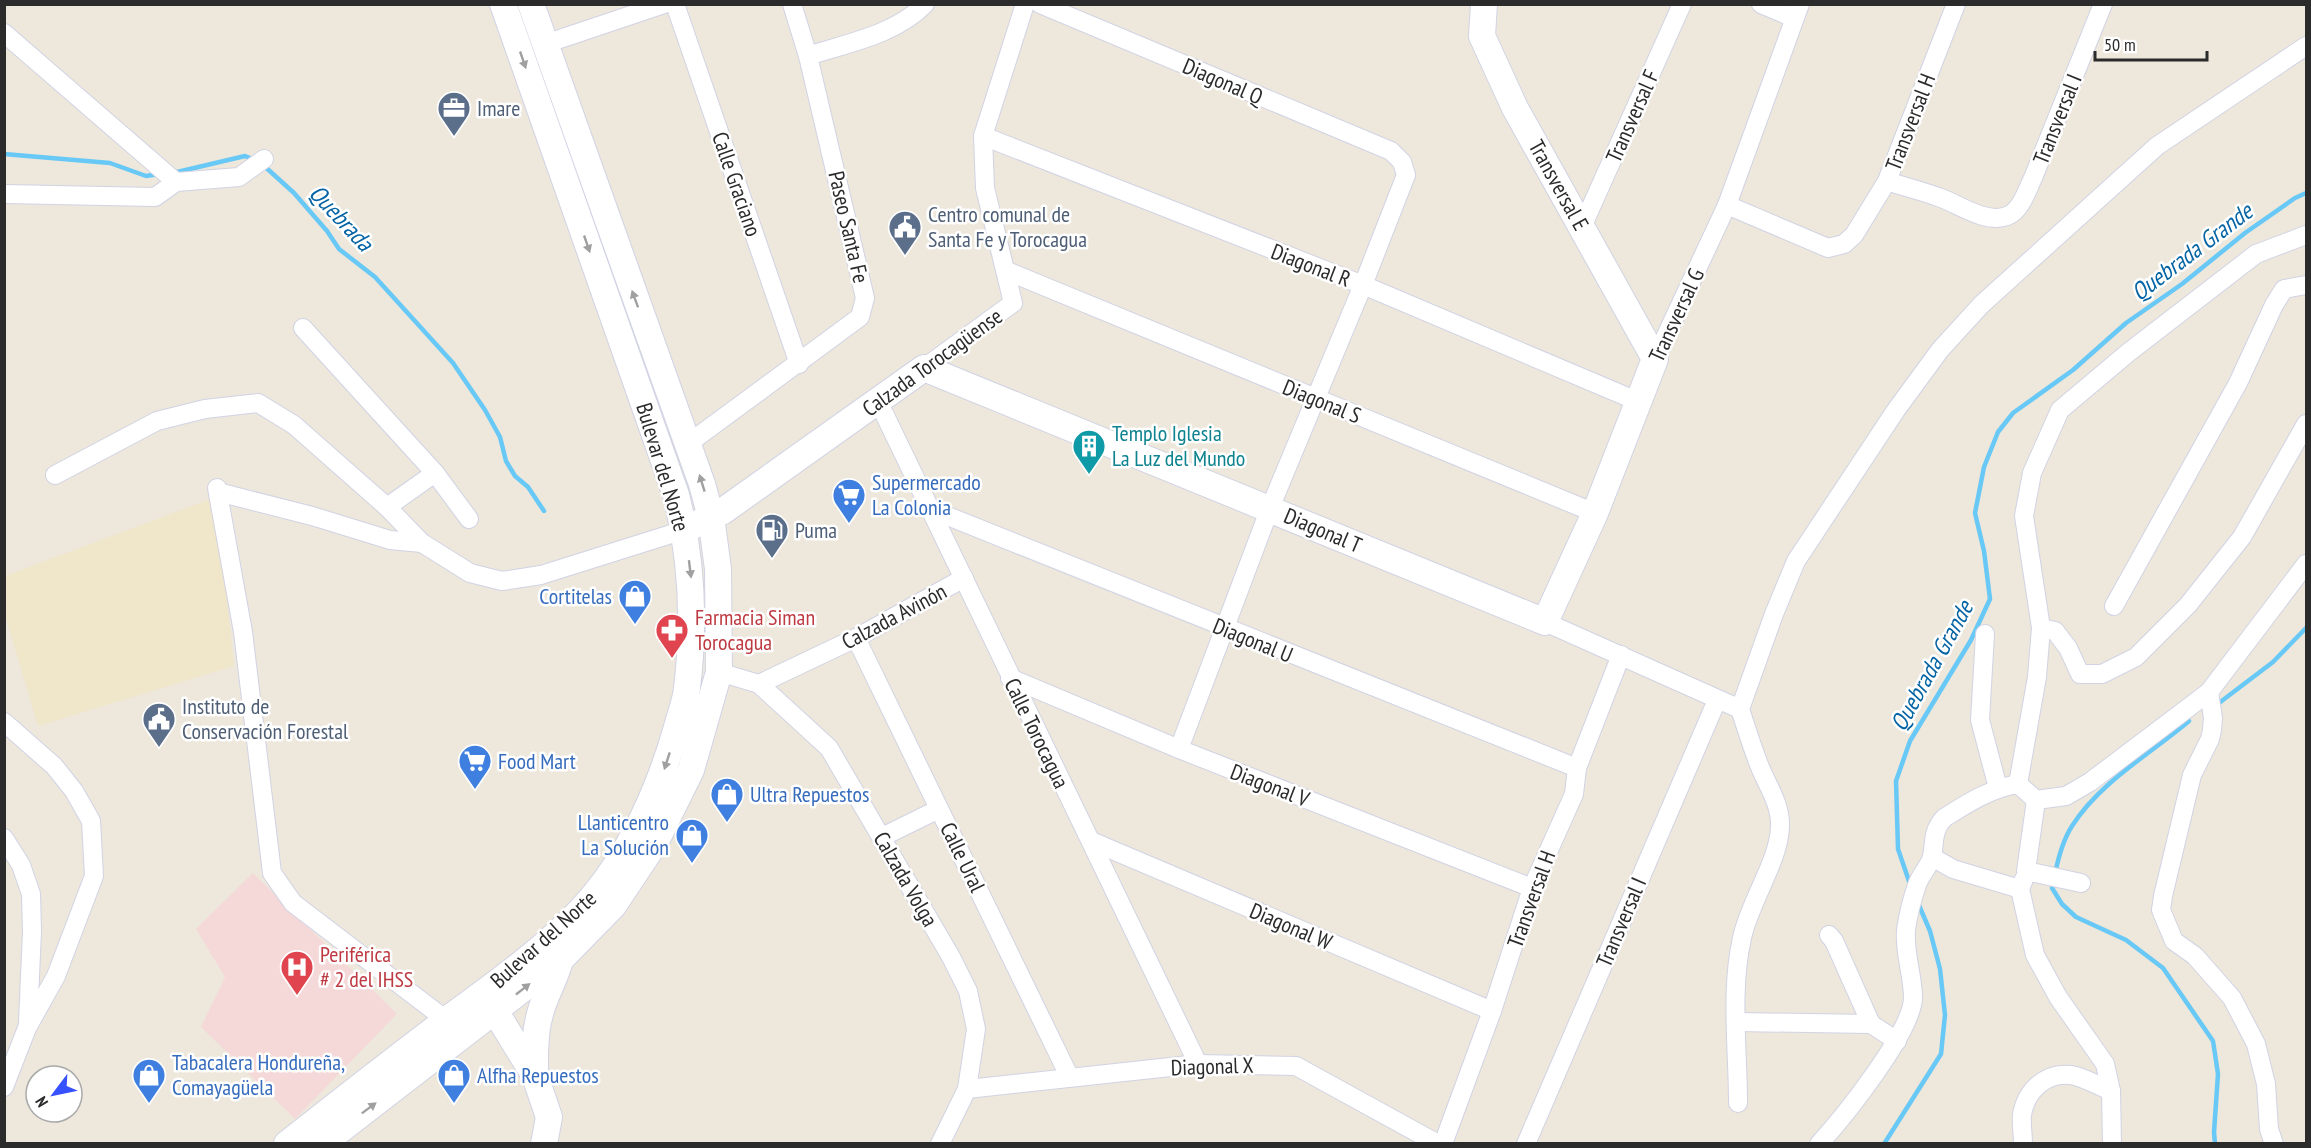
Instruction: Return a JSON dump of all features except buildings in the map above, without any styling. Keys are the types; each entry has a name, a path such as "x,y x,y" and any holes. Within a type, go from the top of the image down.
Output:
{"main road":[{"name":"Bulevar del Norte","path":"490,1002 596,893 633,839 665,766 687,690 692,617 691,574 684,530 672,484 503,4"},
{"name":"Bulevar del Norte","path":"287,1143 490,1002 560,960 613,906 655,843 691,770 719,672 718,569 711,517 689,443 661,373 531,4"},
{"name":"Transversal E","path":"1484,4 1482,36 1515,108 1655,359"},
{"name":"Transversal G","path":"1545,622 1595,513 1655,359"},
{"name":"Calzada Torocagüense","path":"684,530 723,511 924,368"},
{"name":"Diagonal T","path":"924,368 1545,622"},
{"path":"535,1076 535,1038 539,1016 556,978 560,960"},
{"path":"490,1002 535,1076 549,1117 544,1143"},
{"name":"Bulevar del Norte","path":"322,1143 455,1028"}],"street":[{"path":"545,44 664,4"},
{"name":"Calle Graciano","path":"675,4 798,364"},
{"name":"Paseo Santa Fe","path":"689,443 860,317 865,298 808,56 792,4"},
{"path":"808,56 896,27 913,16 925,4"},
{"name":"Calzada Torocagüense","path":"924,368 1013,303 985,188 983,136 1025,4"},
{"name":"Diagonal Q","path":"1040,4 1391,150 1402,162 1406,175 1363,285"},
{"name":"Transversal F","path":"1582,227 1682,4"},
{"path":"1761,4 1797,11"},
{"name":"Transversal H","path":"1726,205 1828,248 1844,244 1854,235 1887,181 1956,4"},
{"name":"Transversal I","path":"1887,181 1994,218 2009,216 2021,204 2103,4"},
{"name":"Transversal G","path":"1655,359 1726,205 1797,11"},
{"path":"4,33 168,176 239,177 260,163"},
{"path":"1738,1103 1736,969 1742,936 1756,894 1774,855 1780,826 1777,804 1758,763 1740,710 1774,614 1796,561 1896,410 1940,350 1981,305 2157,146 2307,46"},
{"name":"Diagonal R","path":"983,136 1363,285 1637,401"},
{"path":"4,194 155,197 168,176"},
{"path":"2018,784 2037,676 2041,628 2024,516 2032,473 2060,410 2129,352 2256,254 2307,235"},
{"name":"Diagonal S","path":"1007,271 1595,513"},
{"path":"1179,749 1270,508 1363,285"},
{"path":"2114,606 2238,383 2274,304 2284,289 2307,285"},
{"path":"1013,303 1049,288"},
{"path":"303,328 435,473 470,519"},
{"name":"Calle Torocagua","path":"878,401 1198,1064"},
{"path":"55,475 157,421 204,409 258,403 294,425 387,507 422,543 470,573 502,581 541,575 684,530"},
{"path":"2041,628 2055,631 2068,648 2080,674 2102,674 2136,657 2188,605 2242,537 2307,424"},
{"path":"387,507 435,473"},
{"path":"422,543 390,540 335,522 218,490 243,632 272,873 293,903 455,1028"},
{"name":"Diagonal U","path":"930,509 1577,768"},
{"path":"2018,784 2036,800 2066,796 2090,782 2209,692 2307,564"},
{"name":"Calzada Avinón","path":"759,684 856,638 964,578"},
{"name":"Diagonal T","path":"1545,622 1740,710"},
{"path":"1985,634 1980,720 1998,788"},
{"name":"Calle Ural","path":"856,638 1069,1076"},
{"name":"Transversal H","path":"1443,1143 1492,1011 1532,888 1574,794 1577,768 1621,655"},
{"name":"Calzada Volga","path":"719,672 759,684 829,748 951,957 968,991 976,1029 967,1089 940,1143"},
{"name":"Diagonal V","path":"1010,678 1179,749 1532,888"},
{"path":"2209,692 2213,718 2212,730 2210,739 2192,775 2163,896 2162,910 2174,941 2195,956 2232,999 2256,1044 2266,1084 2270,1129 2274,1143"},
{"name":"Transversal I","path":"1526,1143 1717,700"},
{"path":"4,722 54,766 74,791 91,821 94,876 56,976 27,1028 4,1087"},
{"path":"1819,1143 1844,1116 1897,1041 1913,999 1906,956 1906,930 1917,884 1932,857 1932,845 1939,823 1978,796 1998,788 2018,784"},
{"path":"2036,800 2026,871 2020,889 2035,956 2058,997 2105,1064 2110,1091 2112,1143"},
{"path":"882,837 939,808"},
{"path":"4,838 21,865 31,894 32,932 27,1028"},
{"name":"Diagonal W","path":"1090,841 1492,1011"},
{"path":"1932,857 1953,869 2020,889"},
{"path":"2026,871 2081,883"},
{"path":"1829,935 1834,941 1871,1024"},
{"path":"1737,1022 1871,1024 1897,1041"},
{"name":"Diagonal X","path":"967,1089 1069,1076 1198,1064 1296,1066 1438,1143"},
{"path":"2023,1143 2022,1116 2027,1099 2034,1087 2046,1078 2073,1075 2110,1091"}],"shaded area":[{"path":"216,497 234,666 38,726 5,615 5,576"},
{"name":"Periférica # 2 del IHSS","path":"253,873 397,1014 295,1119 201,1027 225,977 196,929"}],"waterway":[{"name":"Quebrada","path":"4,154 110,163 146,176 159,174"},
{"name":"Quebrada","path":"173,173 245,156 255,160"},
{"name":"Quebrada","path":"262,164 294,193 327,231 339,249 375,277 453,363 485,410 500,437 506,461 515,476 528,487 544,511"},
{"name":"Quebrada Grande","path":"1911,887 1898,849 1896,781 1910,741 1971,640 1990,599 1984,551 1975,513 1984,467 1998,432 2013,413 2073,370 2126,323 2182,284 2245,233 2295,198 2306,193"},
{"path":"2219,703 2273,662 2306,628"},
{"path":"2055,874 2066,837 2083,810 2126,769 2189,721"},
{"path":"2054,883 2052,888 2062,904 2076,917 2126,940 2163,968 2213,1041 2218,1074 2215,1144"},
{"name":"Quebrada Grande","path":"1884,1144 1941,1054 1945,1015 1940,969 1930,931 1918,903"}],"place":[{"name":"Imare","path":"454,137"},
{"name":"Centro comunal de Santa Fe y Torocagua","path":"905,256"},
{"name":"Templo Iglesia La Luz del Mundo","path":"1089,475"},
{"name":"Supermercado La Colonia","path":"849,524"},
{"name":"Puma","path":"772,559"},
{"name":"Cortitelas","path":"635,625"},
{"name":"Farmacia Siman Torocagua","path":"672,659"},
{"name":"Instituto de Conservación Forestal","path":"159,748"},
{"name":"Food Mart","path":"475,790"},
{"name":"Ultra Repuestos","path":"727,823"},
{"name":"Llanticentro La Solución","path":"692,864"},
{"name":"Periférica # 2 del IHSS","path":"297,996"},
{"name":"Tabacalera Hondureña, Comayagüela","path":"149,1104"},
{"name":"Alfha Repuestos","path":"454,1104"}]}
